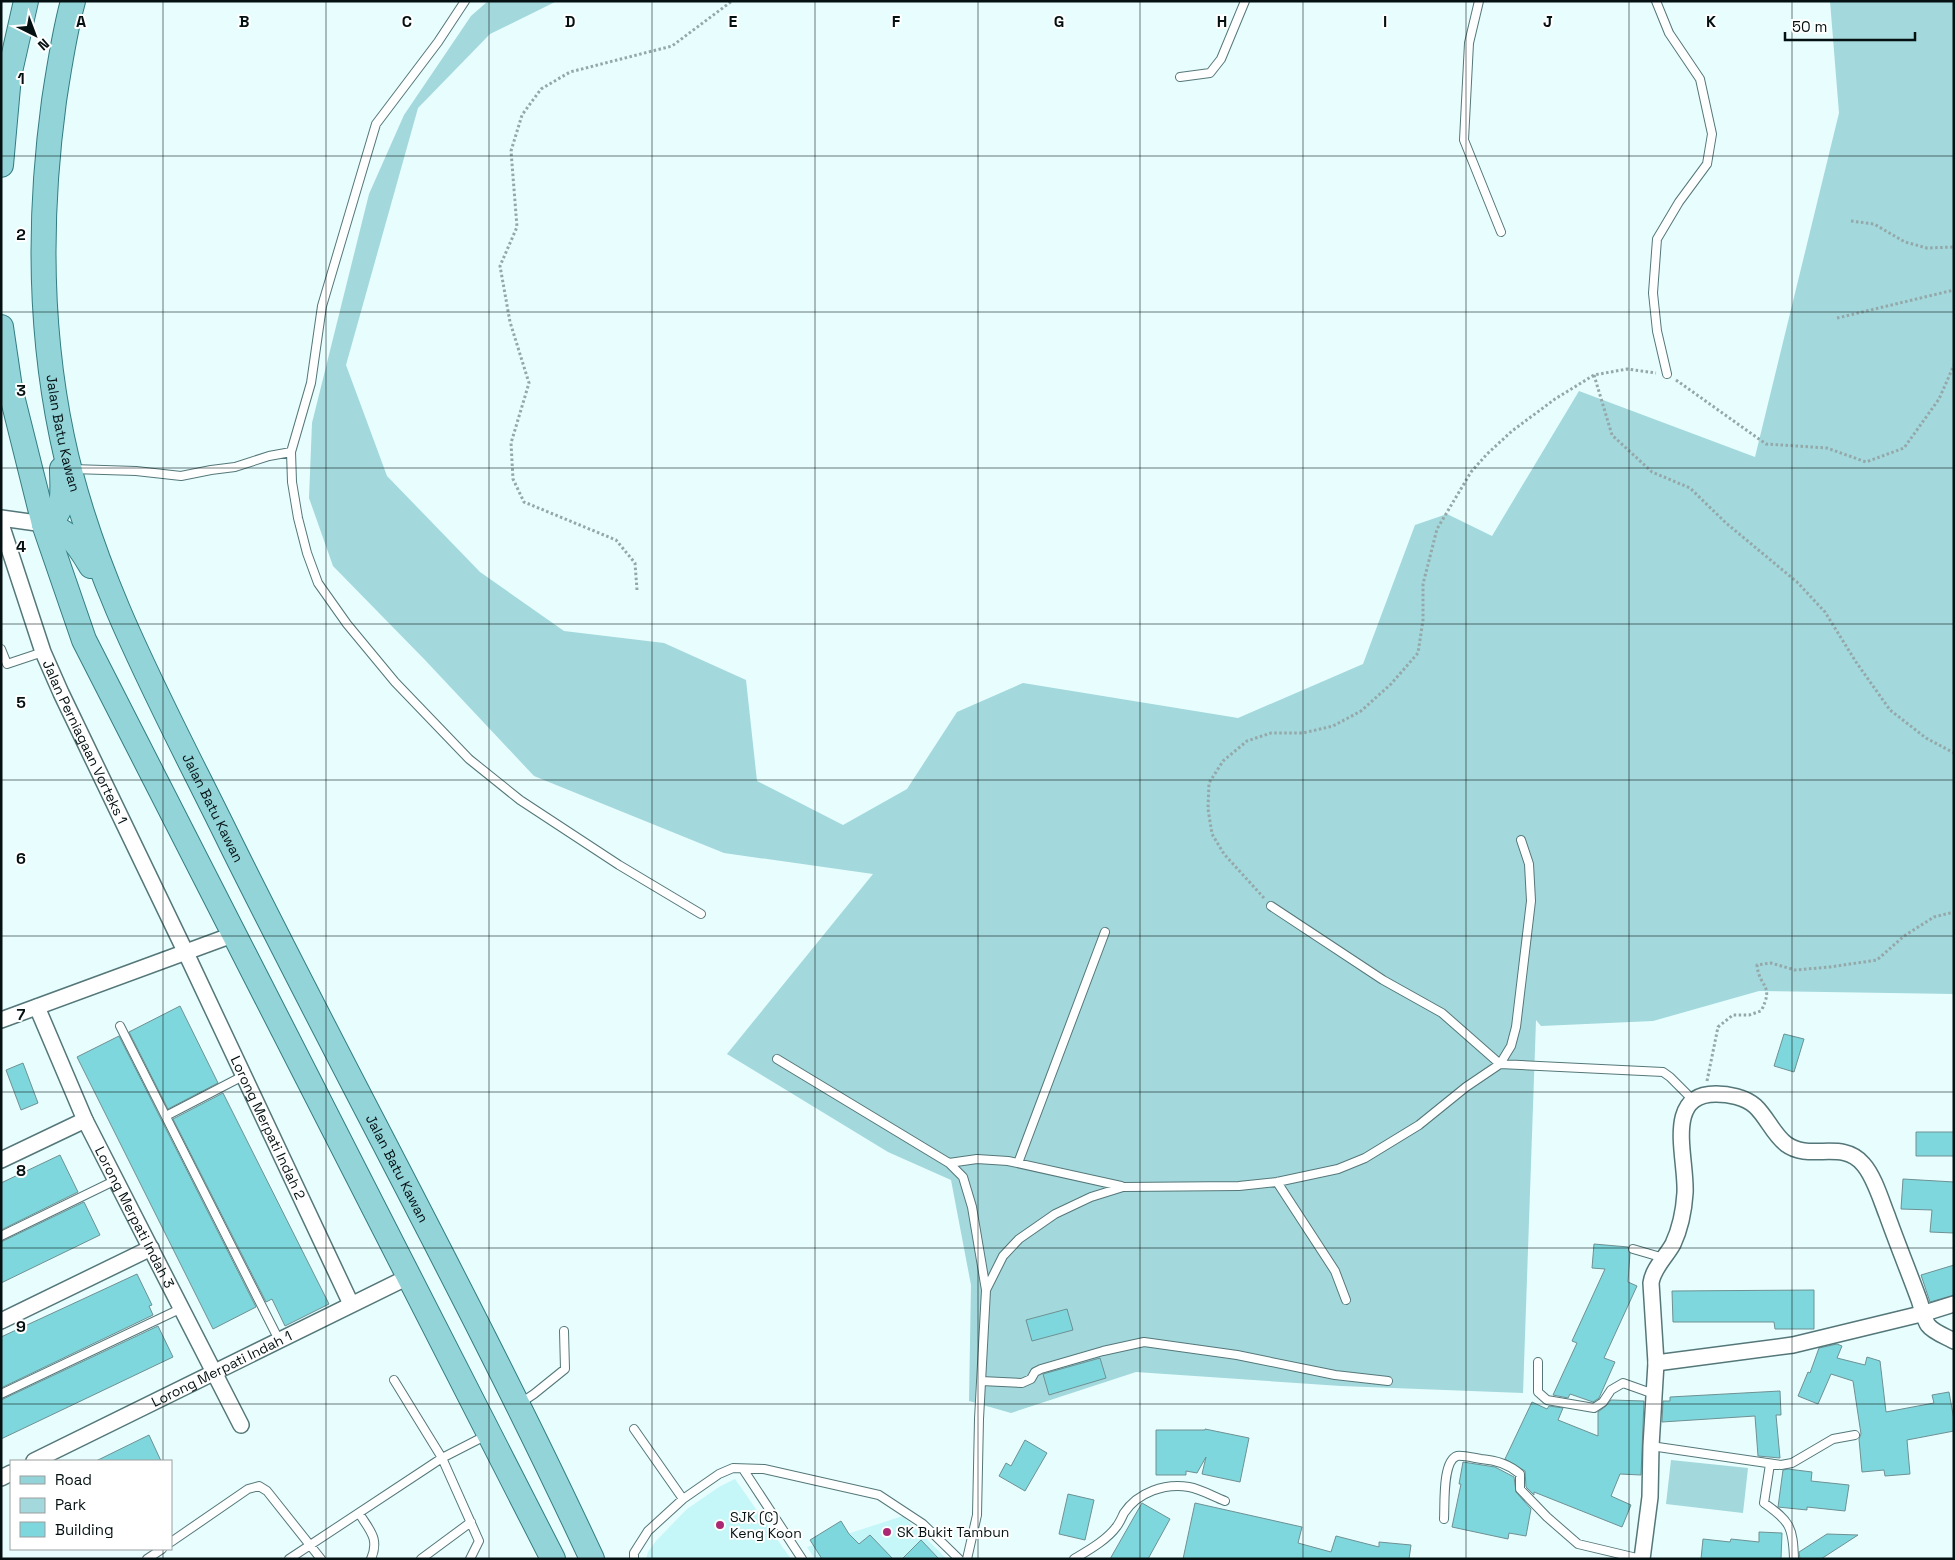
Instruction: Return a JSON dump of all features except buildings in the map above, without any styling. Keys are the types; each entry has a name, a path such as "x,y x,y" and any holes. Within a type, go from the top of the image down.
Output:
{"main road":[{"path":"1,165 9,76 26,1"},
{"name":"Jalan Batu Kawan","path":"73,1 58,73 47,152 43,242 46,317 52,376 62,438 82,513 120,618 268,919 546,1460 592,1559"},
{"path":"1,327 10,388 44,524 84,640 235,934 550,1558"},
{"path":"44,524 53,520 59,512 62,498 62,438"},
{"path":"44,524 69,535 79,545 120,618"}],"street":[{"path":"1,518 44,524"},
{"name":"Jalan Perniagaan Vorteks 1","path":"1,524 43,652 65,702 186,953"},
{"path":"1,1020 235,934"},
{"name":"Lorong Merpati Indah 2","path":"186,953 351,1304"},
{"name":"Lorong Merpati Indah 3","path":"37,1007 85,1120 241,1425"},
{"path":"1642,1559 1650,1496 1656,1363 1651,1283 1654,1273 1673,1242 1680,1224 1685,1192 1682,1118 1687,1106 1698,1097 1726,1094 1747,1101 1755,1106 1786,1144 1797,1150 1812,1152 1836,1150 1850,1153 1864,1164 1879,1194 1928,1326 1954,1341"},
{"path":"1,1160 85,1120"},
{"path":"1,1321 151,1248"},
{"name":"Lorong Merpati Indah 1","path":"36,1460 408,1277"},
{"path":"1656,1363 1793,1345 1954,1304"}],"lane":[{"path":"465,1 438,42 376,124 322,306 311,383 291,452 292,482 298,518 307,553 318,583 347,624 395,682 469,759 520,800 619,866 702,914"},
{"path":"1180,77 1210,73 1221,59 1245,1"},
{"path":"1479,1 1469,43 1464,140 1501,232"},
{"path":"1656,1 1669,32 1700,79 1712,134 1707,164 1679,202 1657,239 1653,292 1657,331 1667,374"},
{"path":"70,469 136,471 181,476 211,470 235,468 269,456 291,452"},
{"path":"1,649 7,664 43,652"},
{"path":"949,1163 977,1159 1008,1161 1123,1187 1238,1186 1277,1182 1338,1169 1365,1158 1419,1125 1466,1087 1500,1064 1511,1046 1516,1027 1531,901 1529,864 1521,840"},
{"path":"1271,906 1383,980 1442,1013 1500,1064 1663,1072 1698,1097"},
{"path":"1018,1163 1105,932"},
{"path":"120,1026 279,1340"},
{"path":"777,1059 949,1163 963,1177 972,1207 986,1290 977,1515 967,1559"},
{"path":"166,1116 243,1076"},
{"path":"1,1236 116,1180"},
{"path":"1277,1182 1335,1271 1346,1300"},
{"path":"986,1290 1003,1256 1032,1228 1055,1214 1091,1197 1123,1187"},
{"path":"1633,1249 1664,1258"},
{"path":"1,1394 182,1308"},
{"path":"517,1404 534,1394 565,1369 564,1331"},
{"path":"981,1381 1022,1383 1031,1380 1035,1372 1041,1369 1103,1351 1144,1342 1237,1355 1335,1375 1388,1381"},
{"path":"1538,1362 1538,1392 1547,1400 1594,1408 1603,1402 1611,1390 1623,1383 1654,1394"},
{"path":"394,1380 442,1458 471,1522 479,1541 470,1559"},
{"path":"634,1429 683,1499"},
{"path":"289,1559 442,1458 488,1435"},
{"path":"1651,1446 1781,1465 1792,1463 1833,1439 1855,1435"},
{"path":"1444,1519 1447,1468 1452,1460 1458,1456 1490,1460 1514,1468 1520,1474 1520,1489 1547,1517 1578,1544 1642,1559"},
{"path":"1770,1464 1764,1503 1788,1522 1794,1540 1794,1559"},
{"path":"634,1559 634,1553 648,1531 683,1499 719,1474 733,1468 764,1469 879,1495 923,1524 959,1559"},
{"path":"743,1469 802,1559"},
{"path":"172,1541 248,1489 259,1486 267,1491 321,1559"},
{"path":"1074,1559 1102,1541 1117,1526 1125,1512 1136,1500 1152,1491 1173,1486 1191,1487 1225,1501"},
{"path":"359,1512 375,1540 376,1548 371,1559"},
{"path":"420,1559 471,1522"},
{"path":"147,1559 160,1550"}],"path":[{"path":"637,590 635,563 616,540 524,502 514,479 511,443 529,383 510,322 500,266 517,227 511,151 522,115 541,89 570,72 672,46 732,1"},
{"path":"1851,221 1874,224 1905,242 1927,248 1954,247"},
{"path":"1837,318 1954,290"},
{"path":"1271,906 1224,854 1212,834 1208,809 1208,783 1223,761 1247,741 1271,734 1303,733 1333,726 1361,711 1408,666 1418,653 1423,620 1423,584 1437,529 1471,472 1512,431 1555,399 1594,375 1627,369 1667,374 1766,444 1827,448 1866,462 1904,448 1939,400 1954,365"},
{"path":"1594,375 1612,435 1652,472 1690,488 1726,523 1797,582 1825,612 1856,662 1890,710 1926,738 1954,754"},
{"path":"1698,1097 1718,1027 1733,1015 1749,1015 1761,1011 1768,998 1766,984 1758,977 1757,965 1771,963 1795,970 1878,960 1904,936 1934,917 1954,912"}],"shaded area":[{"name":"SJK (C) Keng Koon","path":"735,1479 791,1559 646,1559 648,1552 656,1541 687,1509 719,1487"},
{"name":"SK Bukit Tambun","path":"903,1516 947,1559 815,1559 807,1547"}],"green space":[{"path":"488,1 557,1 490,34 418,108 346,365 387,476 480,572 564,631 664,643 746,680 757,781 843,825 907,789 957,712 1023,683 1238,718 1363,664 1415,525 1447,514 1492,536 1579,391 1755,457 1839,113 1830,1 1954,1 1954,994 1759,991 1653,1021 1541,1026 1536,1020 1523,1393 1341,1386 1136,1372 1011,1413 969,1401 971,1285 951,1180 888,1152 727,1054 873,874 724,853 534,776 333,566 309,498 312,423 369,194 404,115 471,16"},
{"path":"1671,1460 1748,1468 1743,1513 1666,1504"}],"place":[{"name":"SJK (C) Keng Koon","path":"720,1525"},
{"name":"SK Bukit Tambun","path":"887,1532"}]}
